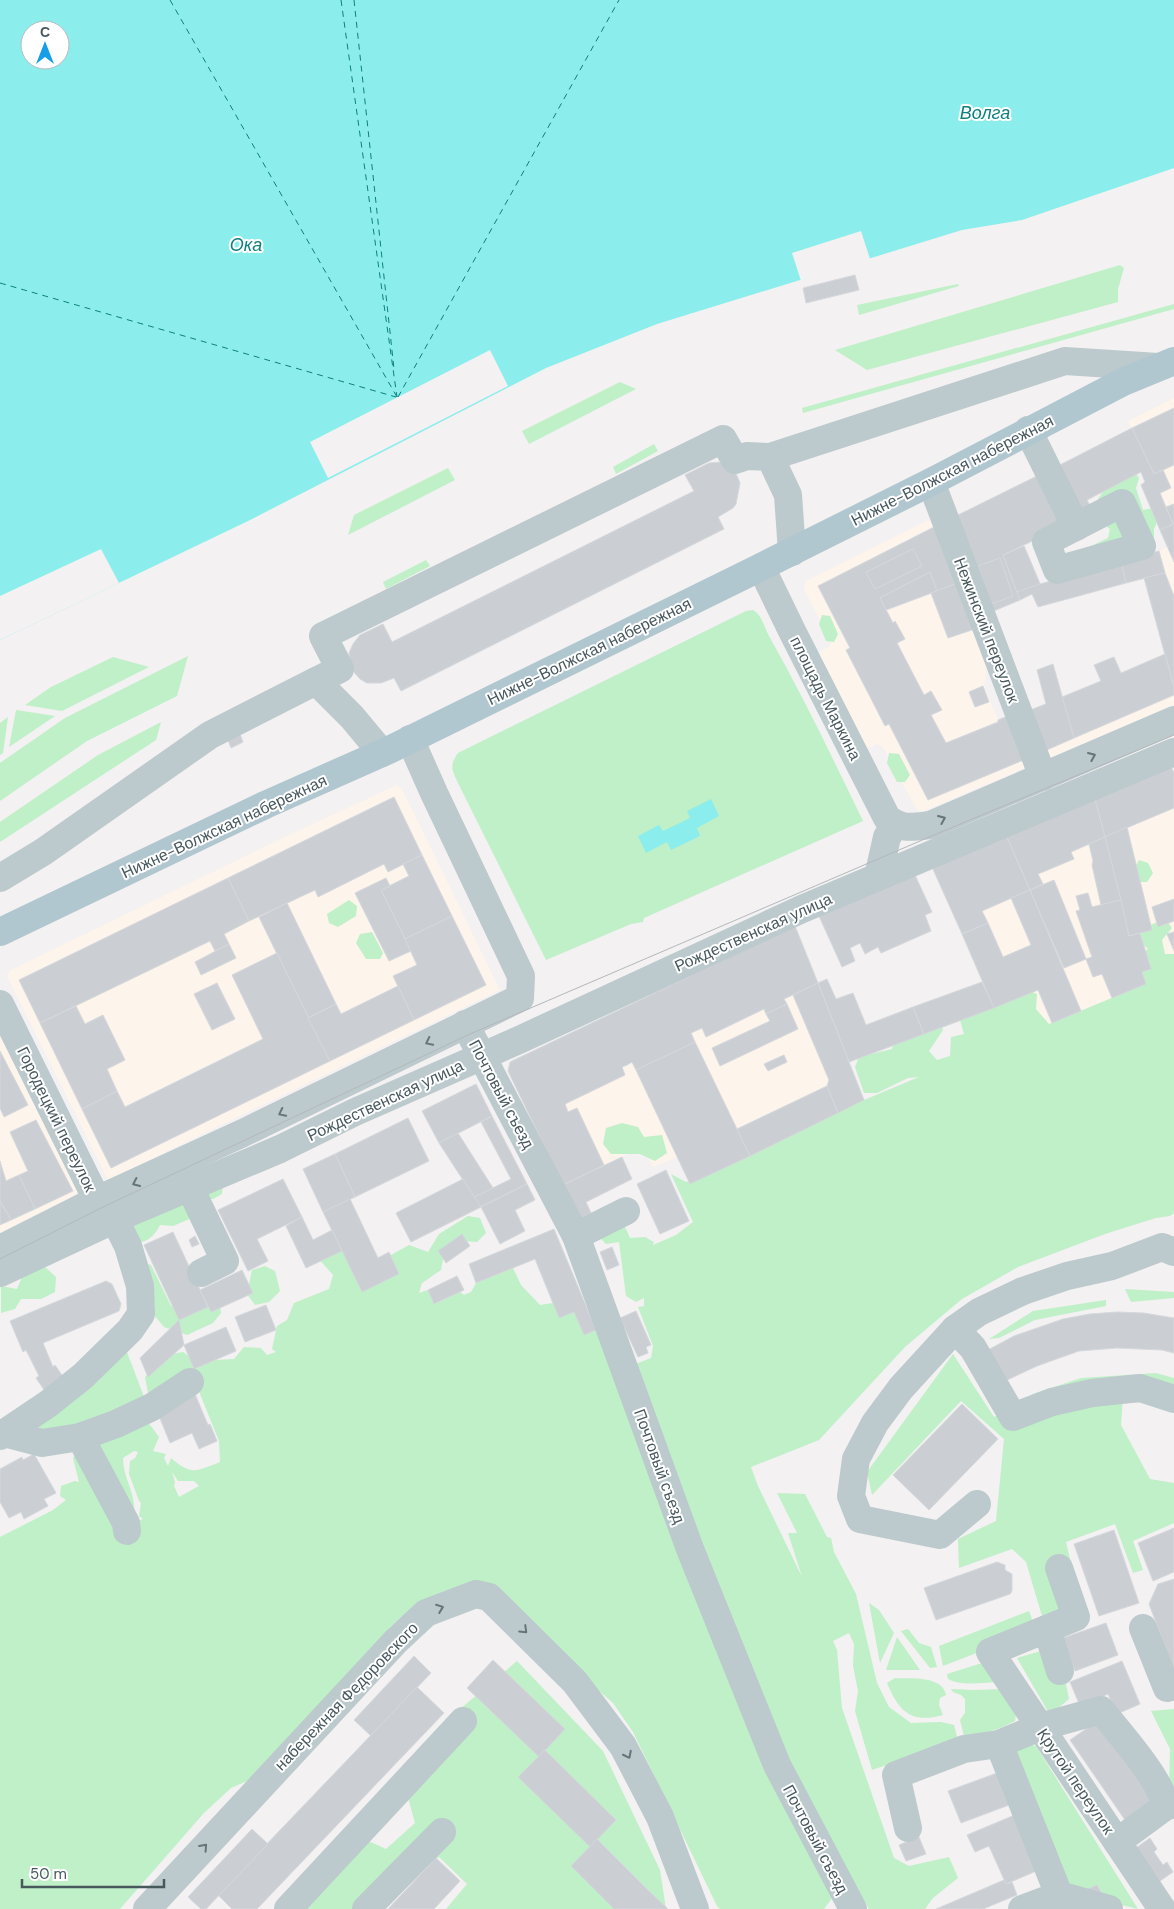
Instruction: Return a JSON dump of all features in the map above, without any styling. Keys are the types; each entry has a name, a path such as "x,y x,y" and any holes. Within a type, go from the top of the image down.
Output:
{"main road":[{"name":"Нижне-Волжская набережная","path":"0,932 265,805 382,753 792,552 1123,382 1166,364"}],"street":[{"path":"0,878 43,852 210,736 340,669 323,636 723,440 735,460 747,456 770,457 1065,361 1166,364"},
{"path":"1028,430 1076,527"},
{"path":"770,457 788,495 792,552"},
{"name":"Нежинский переулок","path":"931,482 1042,777"},
{"name":"площадь Маркина","path":"761,567 887,818 896,825"},
{"path":"316,681 352,717 382,753"},
{"path":"878,877 887,837 896,825 907,828 930,825 1174,720"},
{"name":"Рождественская улица","path":"0,1273 178,1163 520,998 521,976 410,739"},
{"name":"Рождественская улица","path":"0,1249 104,1209 190,1188 280,1149 355,1112 482,1056 802,909 1174,752"},
{"name":"Городецкий переулок","path":"0,1004 104,1209 118,1226 128,1246 140,1286 141,1314 130,1330 83,1376 48,1404 2,1435"},
{"name":"Почтовый съезд","path":"465,1024 576,1236 690,1549 777,1765 853,1909"},
{"path":"178,1163 225,1261 201,1273"},
{"path":"576,1236 626,1211"},
{"path":"977,1504 940,1535 860,1519 851,1496 856,1459 875,1423 901,1388 955,1329 979,1312 1023,1291 1067,1276 1112,1266 1170,1246"},
{"path":"955,1329 973,1348 1013,1417 1052,1402 1092,1393 1140,1388 1174,1399"},
{"path":"2,1435 42,1442 80,1437 116,1424 152,1406 190,1382"},
{"path":"80,1437 126,1523 127,1531"},
{"path":"1059,1568 1076,1617 1047,1629 1060,1671"},
{"name":"набережная Федоровского","path":"147,1909 396,1641 426,1613 476,1594 489,1597 575,1682 623,1746 660,1817 695,1909"},
{"path":"1143,1628 1167,1688 1174,1686"},
{"name":"Крутой переулок","path":"1047,1629 990,1652 1162,1909"},
{"path":"908,1828 896,1775 964,1749 999,1744 1040,1726 1101,1710 1135,1753 1170,1805 1117,1842"},
{"path":"288,1909 463,1721"},
{"path":"999,1744 1059,1895"},
{"path":"366,1909 442,1832"},
{"path":"1022,1909 1059,1895 1109,1909"}],"shaded area":[{"path":"1174,398 1174,705 1047,759 1025,712 1046,704 1037,670 1053,664 1063,697 1101,681 1094,665 1114,657 1121,672 1165,654 1144,578 1165,572 1159,551 1167,547 1173,524 1154,474 1128,421"},
{"path":"935,517 987,667 984,686 998,720 1010,715 1025,768 924,811 920,811 916,808 882,746 877,744 869,748 863,747 819,657 820,651 829,647 831,642 804,589 804,585 806,581"},
{"path":"1162,745 1174,773 1174,975 1146,984 1009,1041 932,868"},
{"path":"397,785 402,789 500,990 108,1180 8,978 8,974 11,970 289,835"},
{"path":"795,926 864,1100 690,1184 677,1157 653,1167 643,1147 563,1185 508,1071 511,1062"},
{"path":"0,1031 78,1191 74,1197 0,1234"}],"green space":[{"path":"1120,265 1124,268 1118,289 1118,302 867,370 835,350"},
{"path":"958,284 959,286 859,315 857,305"},
{"path":"1174,304 1174,309 803,413 802,408"},
{"path":"620,382 636,389 529,444 522,431"},
{"path":"654,444 658,451 616,474 613,467"},
{"path":"1131,467 1139,478 1136,488 1143,510 1154,508 1159,517 1154,529 1154,546 1089,547 1108,538 1110,529 1101,523 1098,499 1118,470"},
{"path":"448,468 455,480 348,535 354,515"},
{"path":"426,560 430,566 386,589 383,582"},
{"path":"753,610 761,618 863,821 644,918 643,922 631,924 546,960 456,779 452,768 455,757 458,753 746,611"},
{"path":"822,615 830,616 838,634 834,642 826,641 819,624"},
{"path":"188,656 177,696 87,741 0,801 0,763 65,718"},
{"path":"113,657 149,667 62,711 25,705 51,687"},
{"path":"16,710 55,716 9,747"},
{"path":"8,717 3,753 0,755 0,723"},
{"path":"161,722 156,740 0,842 0,822 98,755"},
{"path":"889,753 899,754 910,775 905,782 897,782 887,763"},
{"path":"1139,860 1148,863 1153,873 1147,882 1137,882 1134,870"},
{"path":"349,900 357,906 356,916 338,927 329,923 327,914"},
{"path":"1165,919 1172,928 1162,940 1165,954 1174,954 1174,1213 1170,1216 1156,1218 1105,1234 1018,1267 962,1299 905,1347 819,1440 751,1467 758,1486 802,1577 788,1533 797,1533 777,1493 805,1494 827,1537 831,1538 834,1552 856,1594 877,1683 889,1707 911,1723 941,1722 954,1725 958,1741 872,1770 855,1711 858,1691 853,1666 854,1644 849,1633 833,1641 837,1650 842,1708 894,1858 909,1866 949,1857 958,1878 933,1898 925,1909 869,1909 779,1756 633,1365 651,1358 653,1346 638,1307 644,1306 644,1298 636,1302 626,1296 619,1242 606,1244 599,1237 625,1227 630,1238 645,1237 654,1242 653,1245 676,1235 693,1222 671,1174 686,1182 710,1170 717,1171 864,1100 919,1077 908,1078 877,1093 864,1093 855,1067 859,1057 892,1049 901,1018 936,1009 943,1030 929,1051 937,1060 950,1056 951,1037 964,1034 960,1020 969,1003 993,991 1011,989 1037,994 1036,1009 1049,1024 1143,985 1138,958 1148,949 1139,941 1143,928"},
{"path":"372,932 383,953 380,959 366,959 356,943 360,934"},
{"path":"622,1123 638,1127 644,1137 662,1135 667,1153 655,1161 640,1154 611,1154 603,1144 606,1128"},
{"path":"223,1185 222,1194 213,1199 203,1199 194,1217 173,1226 160,1225 153,1236 144,1241 122,1243 144,1209 158,1216 161,1205"},
{"path":"468,1216 480,1218 486,1233 477,1242 461,1241 444,1253 441,1270 422,1283 419,1293 428,1290 435,1304 460,1292 464,1295 471,1292 476,1283 513,1268 521,1285 540,1305 553,1303 574,1312 584,1335 596,1330 839,1889 824,1909 720,1909 633,1732 613,1703 555,1653 492,1589 414,1606 390,1627 363,1663 247,1781 231,1788 204,1813 120,1909 0,1909 0,1537 53,1510 66,1500 60,1496 61,1486 75,1481 79,1482 73,1458 77,1452 124,1526 143,1519 139,1516 141,1503 129,1474 130,1461 135,1458 138,1452 134,1451 123,1458 133,1498 134,1511 94,1440 145,1418 159,1437 153,1451 166,1454 164,1458 168,1466 171,1458 189,1470 205,1468 220,1462 219,1441 196,1384 148,1393 145,1377 166,1355 183,1352 196,1361 234,1359 244,1347 261,1348 267,1355 276,1352 272,1349 277,1326 287,1320 294,1303 329,1289 333,1275 319,1259 327,1242 382,1260 409,1245 428,1252 439,1234","holes":["172,1472 178,1481 194,1481 199,1486 179,1497 174,1486 175,1482"]},
{"path":"145,1263 151,1265 171,1306 189,1307 205,1290 218,1293 221,1313 213,1323 187,1335 164,1327 153,1314 155,1303 148,1297"},
{"path":"265,1266 275,1271 280,1291 269,1302 255,1305 247,1294 252,1270"},
{"path":"45,1267 56,1277 55,1292 41,1299 21,1299 15,1309 1,1313 1,1286 17,1289 22,1277"},
{"path":"1125,1289 1174,1292 1174,1298 1131,1302"},
{"path":"1106,1300 1106,1306 1035,1320 999,1338 989,1339 1033,1311"},
{"path":"125,1347 146,1402 103,1423 39,1433 38,1425"},
{"path":"953,1354 994,1417 1033,1394 1081,1378 1156,1373 1174,1378 1174,1405 1123,1396 1121,1425 1150,1479 1174,1483 1174,1523 1133,1541 1143,1570 1133,1573 1115,1524 1066,1542 1082,1610 1042,1616 1026,1562 1012,1549 959,1568 958,1539 996,1521 1004,1439 961,1401 872,1495 867,1472"},
{"path":"869,1603 879,1610 894,1633 880,1663"},
{"path":"1029,1611 1036,1630 943,1666 939,1646"},
{"path":"908,1629 919,1643 931,1647 937,1667 930,1668 901,1631"},
{"path":"897,1637 920,1670 886,1670"},
{"path":"1058,1646 1069,1699 1050,1715 1017,1658"},
{"path":"517,1661 603,1751 660,1870 666,1909 446,1909 467,1884 439,1857 373,1909 296,1909 364,1839 386,1849 415,1823 407,1794 441,1725"},
{"path":"982,1663 995,1682 965,1683 948,1679 947,1674"},
{"path":"895,1678 925,1679 938,1684 946,1695 940,1698 939,1705 943,1715 922,1718 907,1713 896,1701 887,1683"},
{"path":"951,1689 1005,1689 1017,1707 1015,1721 965,1740 960,1720 965,1713 965,1699"},
{"path":"1174,1709 1174,1792 1169,1791 1170,1749 1151,1711"},
{"path":"1025,1743 1036,1746 1138,1909 1066,1891 1013,1747"}],"water":[{"name":"Ока","path":"0,0 1174,0 1174,168 1022,220 962,230 657,324 546,368 248,521 0,640"},
{"path":"711,799 719,816 697,828 700,836 671,850 667,842 646,853 638,836 659,825 663,831 690,818 687,811"}],"pier":[{"path":"861,231 870,259 801,281 792,253"},
{"path":"490,350 508,386 328,478 310,442"},
{"path":"101,549 119,583 0,640 0,596"}],"building":[{"path":"855,275 859,290 806,303 803,288"},
{"path":"1174,408 1174,465 1154,474 1132,428"},
{"path":"1132,428 1154,474 1163,470 1171,488 1160,493 1173,524 1160,530 1141,485 1145,482 1141,472 1087,500 1093,511 1079,518 1054,468"},
{"path":"721,462 735,471 740,483 736,504 718,517 724,529 401,691 394,678 381,683 367,683 360,679 352,670 349,653 360,635 383,624 392,642 694,491 685,475 709,463"},
{"path":"1041,474 1066,525 1003,555 1020,600 989,613 952,518"},
{"path":"1174,504 1174,524 1173,524 1166,507"},
{"path":"1174,524 1174,562 1160,530"},
{"path":"938,525 961,582 937,591 930,572 880,598 893,623 895,621 905,639 897,643 924,695 931,691 942,710 931,715 946,743 998,722 998,720 1010,715 1026,759 928,800 889,724 885,726 846,650 850,648 818,586"},
{"path":"1024,546 1040,584 1121,561 1126,583 1038,607 1032,594 1020,600 1003,555"},
{"path":"1024,546 1040,584 1017,592 1003,555"},
{"path":"913,549 922,566 875,589 866,572"},
{"path":"1159,551 1165,573 1126,583 1121,561"},
{"path":"1000,558 1013,596 991,604 978,566"},
{"path":"930,572 937,591 886,610 880,598"},
{"path":"1165,573 1174,596 1174,688 1144,578"},
{"path":"957,583 975,629 948,638 931,593"},
{"path":"1165,654 1174,688 1174,695 1074,738 1062,697 1101,681 1094,665 1114,657 1121,673"},
{"path":"1053,664 1074,738 1040,753 1025,712 1046,704 1037,670"},
{"path":"983,686 989,702 975,707 969,692"},
{"path":"240,734 243,742 231,748 228,740"},
{"path":"1170,764 1174,773 1174,808 1105,837 1094,796"},
{"path":"1094,796 1105,837 1071,852 1074,859 1038,874 1043,884 1030,890 1006,835"},
{"path":"394,797 422,855 388,872 384,864 318,897 315,890 249,921 228,878"},
{"path":"1127,827 1152,930 1129,936 1105,837"},
{"path":"1006,835 1030,890 982,911 988,923 962,934 932,867"},
{"path":"1105,837 1121,900 1101,905 1089,844"},
{"path":"422,855 452,916 405,939 381,890 409,876 403,864"},
{"path":"915,875 932,912 925,915 931,931 881,953 878,947 865,954 860,943 850,948 855,961 842,967 819,916"},
{"path":"228,878 249,921 224,934 229,944 215,951 210,941 40,1023 19,980"},
{"path":"386,878 390,886 381,890 411,951 389,961 355,893"},
{"path":"1054,880 1086,959 1064,968 1030,890"},
{"path":"1030,890 1081,1011 1052,1023 1038,990 994,1008 962,934 988,923 1003,957 1031,945 1011,898"},
{"path":"1088,893 1092,907 1121,900 1129,936 1140,933 1151,969 1142,972 1146,984 1112,998 1102,974 1093,977 1086,959 1092,957 1076,911 1080,910 1076,896"},
{"path":"1174,899 1174,921 1158,927 1152,907"},
{"path":"287,903 336,1004 308,1018 259,917"},
{"path":"452,916 486,985 414,1020 393,976 417,965 405,939"},
{"path":"795,926 818,983 784,999 787,1004 766,1014 764,1009 706,1037 702,1028 691,1033 695,1042 636,1070 632,1062 622,1067 625,1075 565,1104 568,1112 577,1108 604,1165 563,1185 508,1071 510,1062"},
{"path":"1174,932 1174,951 1167,934"},
{"path":"229,944 236,958 201,975 195,962"},
{"path":"277,953 330,1061 111,1168 82,1109 117,1091 125,1107 263,1039 232,975"},
{"path":"827,979 836,999 853,993 866,1025 913,1007 924,1034 849,1062 818,983"},
{"path":"982,982 994,1008 924,1034 913,1007"},
{"path":"217,983 235,1019 212,1030 194,994"},
{"path":"818,983 864,1100 838,1113 827,1086 829,1080 793,995"},
{"path":"398,986 414,1020 330,1061 308,1018 336,1004 341,1014"},
{"path":"787,1004 798,1029 720,1066 712,1048 770,1021 766,1014"},
{"path":"76,1006 85,1024 103,1015 125,1060 107,1069 117,1091 82,1109 40,1023"},
{"path":"695,1042 750,1156 690,1184 636,1070"},
{"path":"0,1051 28,1105 4,1117 0,1108"},
{"path":"784,1055 787,1062 768,1071 764,1064"},
{"path":"476,1084 492,1116 439,1143 422,1111"},
{"path":"827,1086 838,1113 750,1156 737,1129"},
{"path":"492,1116 527,1184 481,1207 474,1197 511,1179 481,1122"},
{"path":"408,1118 429,1161 355,1197 335,1154"},
{"path":"36,1120 73,1191 35,1209 19,1175 28,1171 10,1132"},
{"path":"458,1133 493,1188 474,1197 439,1143"},
{"path":"335,1154 355,1197 323,1212 303,1169"},
{"path":"622,1157 632,1179 586,1202 591,1213 579,1219 563,1185"},
{"path":"0,1161 6,1181 19,1175 35,1209 11,1220 0,1201"},
{"path":"666,1170 689,1221 660,1234 637,1184"},
{"path":"283,1179 302,1217 257,1239 268,1261 248,1271 218,1210"},
{"path":"463,1179 481,1207 411,1242 396,1213"},
{"path":"527,1184 535,1200 515,1210 525,1231 500,1244 481,1207"},
{"path":"350,1199 378,1258 389,1252 399,1274 362,1292 323,1212"},
{"path":"0,1201 11,1220 0,1225"},
{"path":"302,1217 313,1240 332,1230 342,1251 306,1268 286,1226"},
{"path":"554,1229 596,1330 584,1335 574,1312 559,1318 535,1259 476,1283 469,1264"},
{"path":"173,1232 208,1307 179,1320 144,1245"},
{"path":"462,1234 470,1246 446,1263 438,1251"},
{"path":"195,1236 199,1244 192,1247 189,1240"},
{"path":"612,1247 619,1265 607,1270 600,1252"},
{"path":"242,1270 253,1293 211,1312 200,1290"},
{"path":"457,1276 464,1290 434,1304 428,1290"},
{"path":"106,1281 112,1284 121,1304 119,1311 43,1343 53,1367 55,1365 68,1384 49,1397 36,1378 39,1376 26,1350 23,1352 10,1321"},
{"path":"266,1305 276,1330 245,1342 235,1317"},
{"path":"636,1311 651,1345 646,1347 648,1353 638,1357 620,1318"},
{"path":"1117,1312 1144,1313 1174,1318 1174,1353 1162,1350 1117,1348 1079,1351 1037,1366 1005,1381 988,1350 1014,1336 1063,1319"},
{"path":"179,1320 184,1345 148,1377 140,1358"},
{"path":"226,1327 236,1351 194,1369 184,1345"},
{"path":"195,1394 217,1441 199,1449 192,1433 170,1443 157,1411"},
{"path":"962,1404 998,1439 929,1510 893,1475"},
{"path":"34,1454 56,1493 44,1499 48,1506 24,1519 21,1512 9,1518 0,1502 0,1469 22,1457 23,1460"},
{"path":"1174,1528 1174,1572 1153,1581 1138,1543"},
{"path":"1114,1530 1139,1603 1099,1616 1074,1544"},
{"path":"997,1562 1005,1565 1005,1570 1012,1574 1012,1591 1010,1594 936,1620 924,1588"},
{"path":"1174,1579 1174,1670 1149,1604 1158,1584"},
{"path":"1106,1623 1118,1655 1075,1671 1063,1638"},
{"path":"414,1656 431,1673 371,1736 354,1720"},
{"path":"493,1660 565,1729 539,1757 467,1688"},
{"path":"1122,1661 1140,1704 1117,1714 1108,1694 1080,1706 1070,1682"},
{"path":"417,1687 444,1713 257,1909 232,1909 218,1895"},
{"path":"1099,1720 1154,1801 1125,1820 1070,1740"},
{"path":"545,1750 616,1820 590,1847 518,1777"},
{"path":"997,1773 1009,1805 961,1823 948,1791"},
{"path":"1017,1814 1041,1869 1006,1884 989,1846 975,1852 967,1835"},
{"path":"252,1829 268,1844 206,1909 201,1909 188,1897"},
{"path":"919,1837 926,1854 906,1861 899,1845"},
{"path":"1150,1838 1157,1849 1154,1852 1163,1865 1167,1862 1173,1872 1160,1881 1136,1848"},
{"path":"597,1839 668,1909 614,1909 571,1866"},
{"path":"436,1858 460,1881 434,1909 388,1909"},
{"path":"1004,1880 1006,1884 1012,1882 1017,1895 983,1909 936,1909"},
{"path":"1097,1885 1102,1894 1088,1889"}],"ferry route":[{"path":"170,0 397,397"},
{"path":"341,0 397,397"},
{"path":"354,0 394,369"},
{"path":"398,397 619,0"},
{"path":"0,283 396,397"}],"tram line":[{"path":"0,1259 101,1208 470,1034 934,835 1174,735"}],"water label":[{"name":"Волга","path":"985,113"}]}
